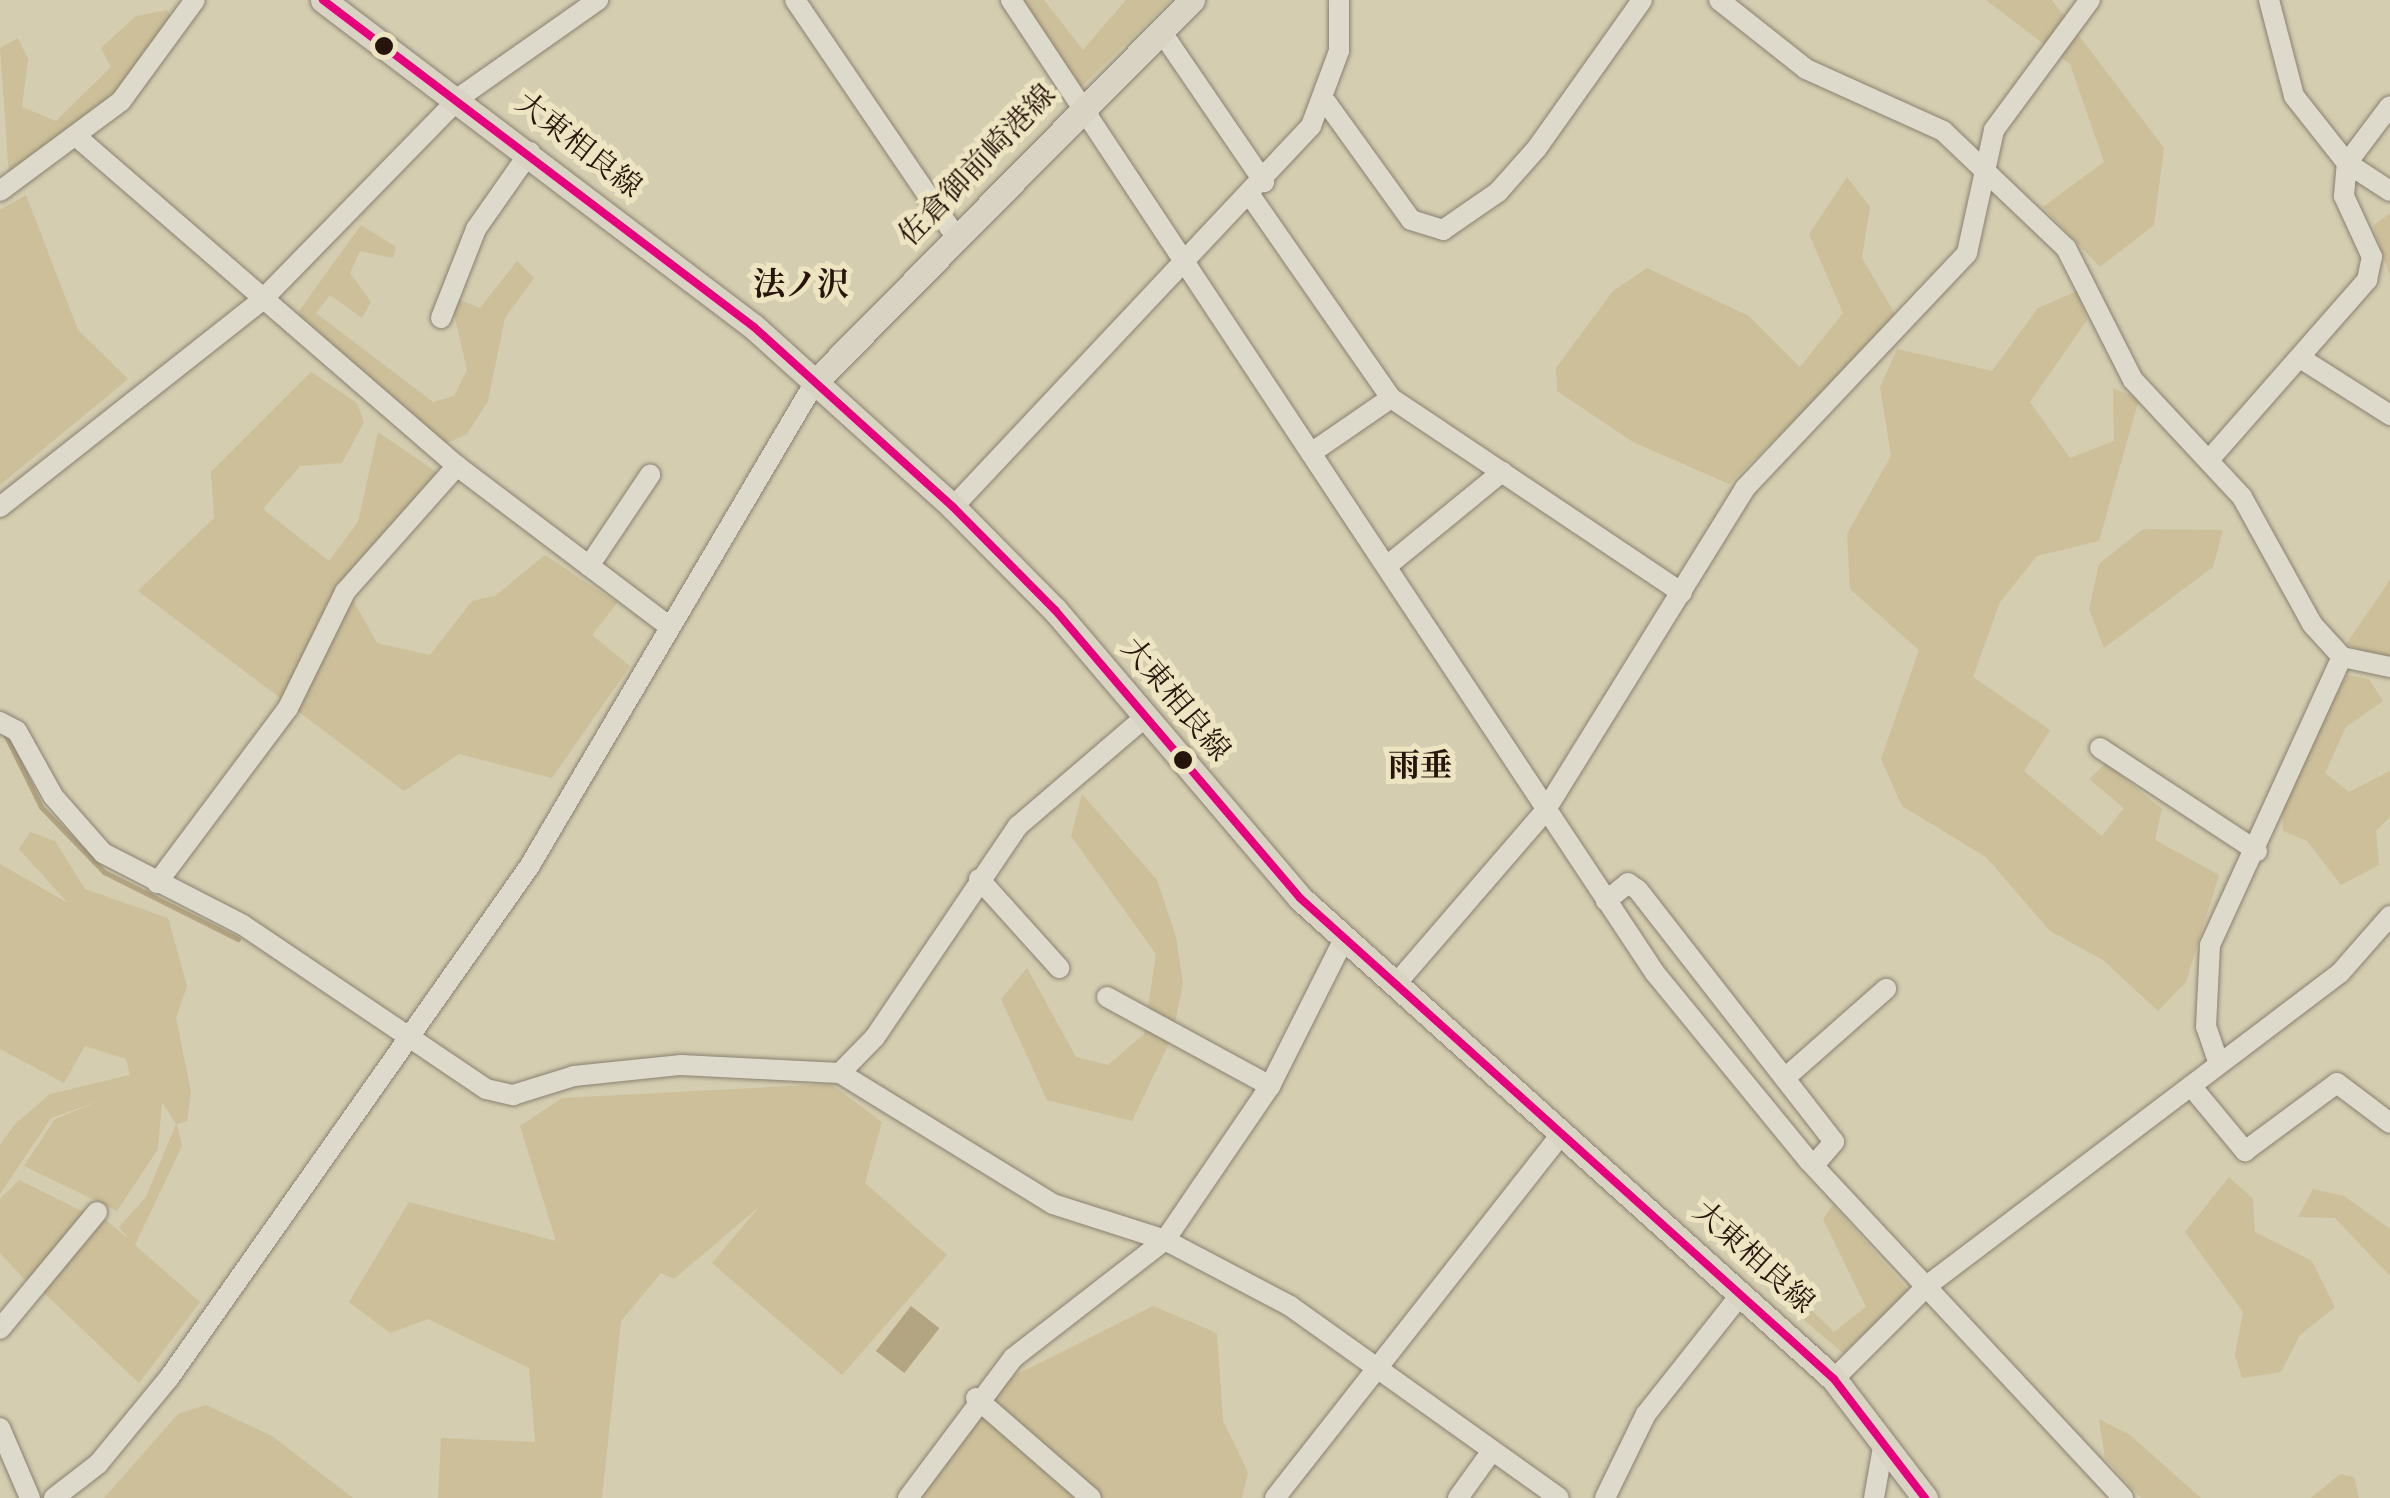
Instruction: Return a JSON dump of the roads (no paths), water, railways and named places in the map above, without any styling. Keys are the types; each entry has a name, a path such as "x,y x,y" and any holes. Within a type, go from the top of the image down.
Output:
{"main road":[{"name":"大東相良線","path":"323,0 530,152 815,382 953,507 1344,939 1834,1379 1925,1498"},
{"name":"佐倉御前崎港線","path":"815,382 1192,0"}],"street":[{"path":"0,192 122,100 195,0"},
{"path":"0,507 262,300 460,97 598,0"},
{"path":"795,0 956,236"},
{"path":"1010,0 1546,811 1711,1047 1814,1165 2123,1498"},
{"path":"953,507 1182,263 1258,190 1326,102 1338,0"},
{"path":"1326,102 1412,220 1442,230 1498,192 1537,148 1642,0"},
{"path":"1719,0 1774,50 1943,131 2082,266 2132,380 2209,460 2342,657 2390,667"},
{"path":"1396,985 1546,811 1745,488 1967,254 1982,168 1994,130 2090,0"},
{"path":"2269,0 2294,96 2347,163 2390,191"},
{"path":"1161,31 1391,398 1682,593"},
{"path":"2209,460 2305,361 2367,280 2372,258 2344,196 2347,163 2390,106"},
{"path":"76,137 457,466 670,627"},
{"path":"441,318 476,229 530,152"},
{"path":"2305,361 2390,415"},
{"path":"54,1498 98,1464 159,1392 529,867 815,382"},
{"path":"1311,453 1391,398"},
{"path":"157,883 288,708 345,592 457,466"},
{"path":"1387,566 1502,472"},
{"path":"588,566 650,476"},
{"path":"2220,1064 2206,1027 2210,945 2257,850 2342,657"},
{"path":"840,1074 876,1037 1018,826 1145,717"},
{"path":"4,724 83,834 157,883 244,925 486,1089 513,1095 574,1076 681,1065 840,1074 1054,1204 1165,1240 1385,1368 1492,1452 1559,1498"},
{"path":"2100,748 2257,850"},
{"path":"979,879 1059,968"},
{"path":"1606,900 1628,884 1638,890 1834,1142 1814,1165"},
{"path":"1834,1379 1928,1285 2340,973 2390,916"},
{"path":"908,1498 976,1398 1012,1358 1165,1240 1270,1086 1344,939"},
{"path":"1785,1078 1886,989"},
{"path":"1108,996 1270,1086"},
{"path":"2191,1086 2244,1151 2337,1083 2390,1123"},
{"path":"1275,1498 1385,1368 1562,1132"},
{"path":"0,1329 97,1212"},
{"path":"1605,1498 1646,1414 1742,1293"},
{"path":"976,1398 1091,1498"},
{"path":"0,1428 30,1498"},
{"path":"1874,1498 1884,1441"},
{"path":"1458,1498 1492,1452"}],"waterway":[{"path":"5,734 41,807 104,872 238,939"}],"district":[{"name":"法ノ沢","path":"801,287"},
{"name":"雨垂","path":"1420,768"}]}
